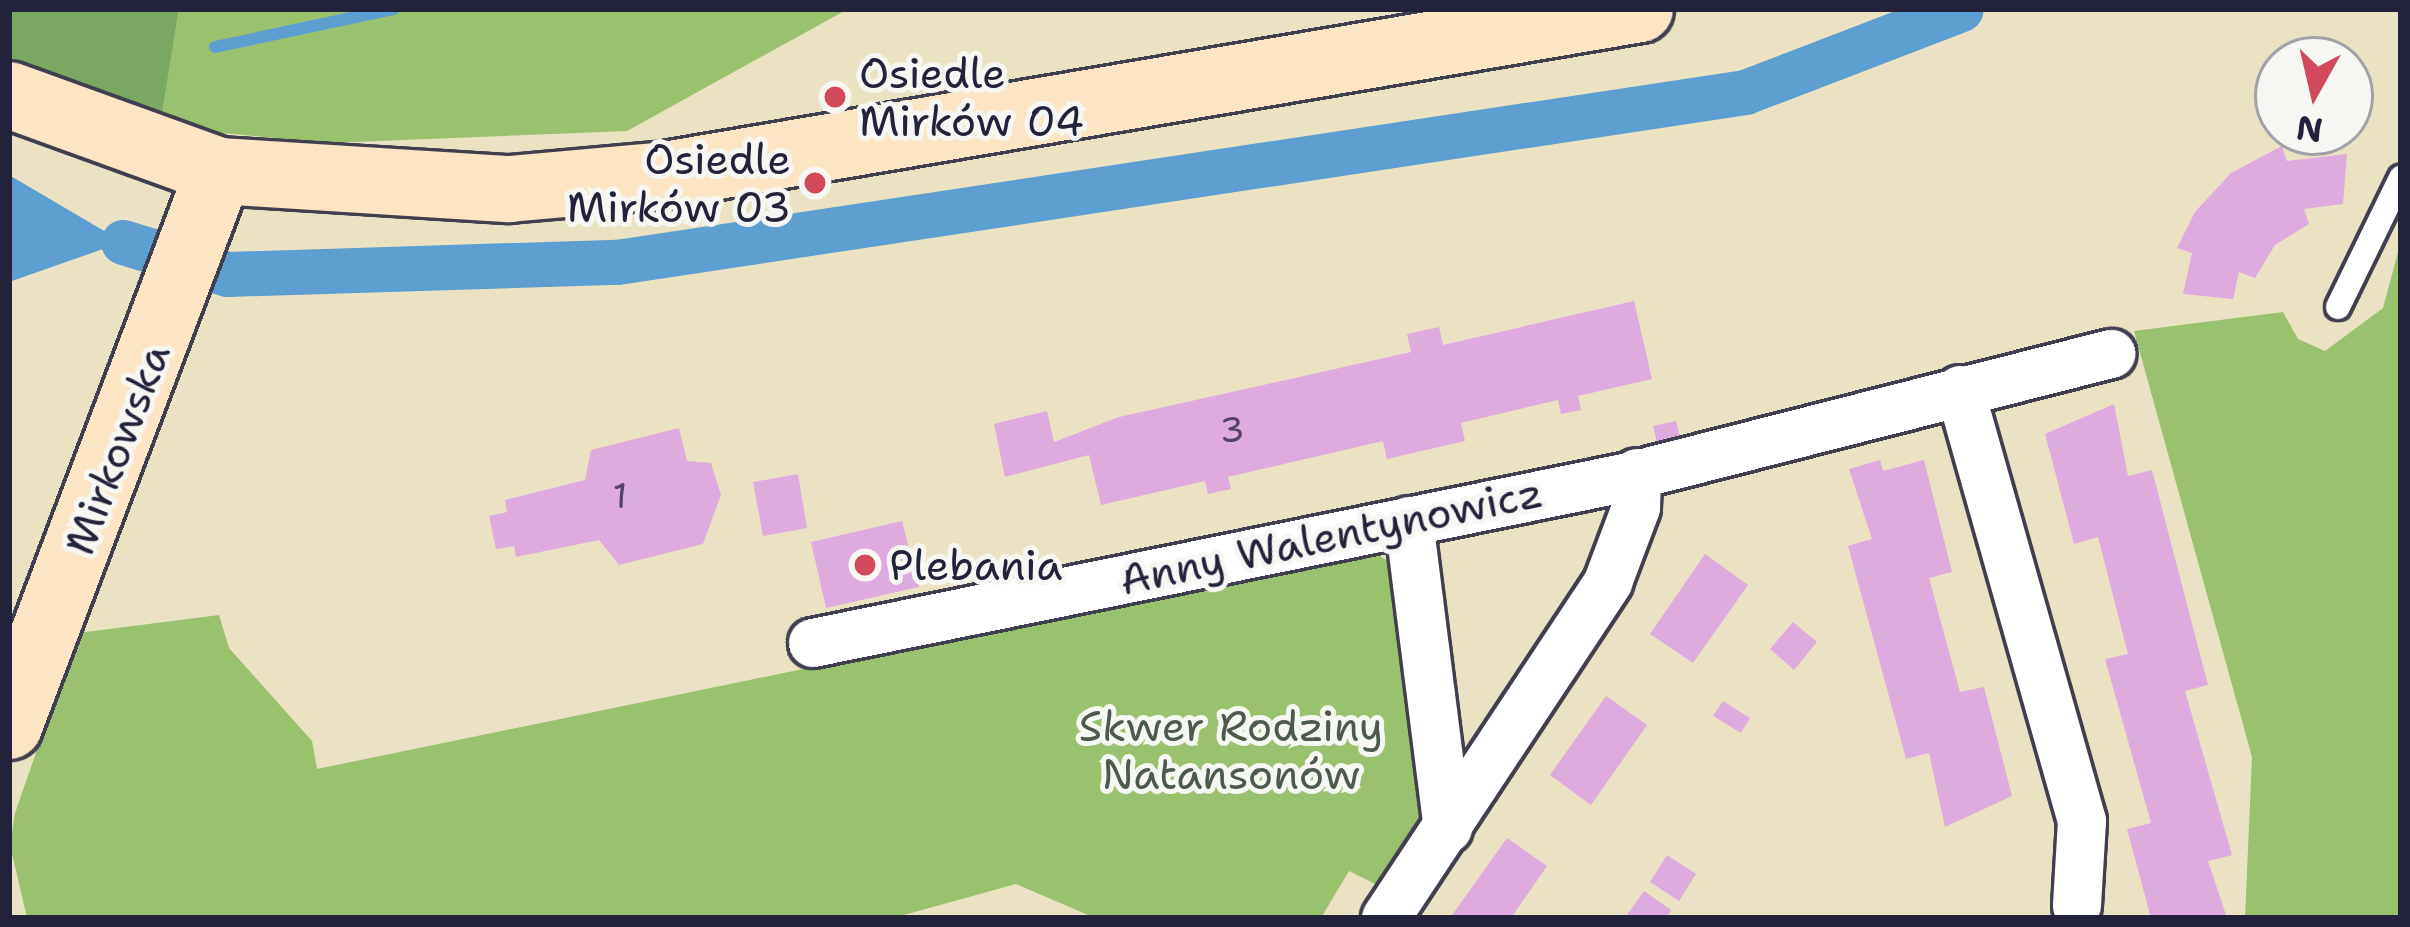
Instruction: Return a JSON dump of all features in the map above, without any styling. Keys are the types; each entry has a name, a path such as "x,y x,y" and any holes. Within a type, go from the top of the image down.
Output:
{"street":[{"path":"9,95 219,171 356,187 607,182 1640,9"},
{"name":"Mirkowska","path":"9,726 219,171"},
{"name":"Anny Walentynowicz","path":"813,643 1637,473 2110,354"},
{"path":"1960,390 2082,821 2077,906"},
{"path":"1386,918 1608,582 1636,508 1637,473"},
{"path":"1408,521 1448,830"}],"lane":[{"path":"2338,307 2401,178"}],"green space":[{"path":"9,9 179,9 160,127 9,57"},
{"path":"179,9 848,9 627,131 328,143 160,127"},
{"path":"2401,241 2401,918 2245,918 2252,757 2134,331 2283,312 2298,339 2325,351 2383,308"},
{"name":"Skwer Rodziny Natansonów","path":"1372,552 1404,570 1429,814 1383,888 1349,871 1321,918 1095,918 1016,884 893,918 27,918 10,845 15,813 78,633 219,615 229,648 312,741 317,769"}],"water":[{"path":"9,175 123,242 9,282"}],"building":[{"path":"2263,156 2285,156 2287,161 2347,156 2343,204 2304,209 2309,224 2275,245 2255,278 2239,272 2233,299 2183,294 2192,253 2177,248 2195,212 2231,173"},
{"path":"1634,301 1652,379 1578,396 1581,410 1561,414 1558,400 1461,423 1465,441 1387,459 1383,441 1228,477 1231,489 1208,494 1205,481 1101,505 1089,455 1005,477 994,424 1047,411 1054,442 1119,417 1411,352 1407,334 1439,327 1443,345"},
{"path":"2114,404 2128,476 2152,470 2208,685 2185,691 2232,855 2208,861 2227,918 2151,918 2127,829 2151,823 2105,659 2128,654 2098,537 2074,544 2045,434"},
{"path":"1676,421 1680,437 1657,443 1653,426"},
{"path":"679,428 687,461 711,463 721,495 703,544 619,565 599,540 516,557 514,546 496,549 489,516 507,512 505,500 585,480 591,450"},
{"path":"1880,460 1883,471 1924,460 1952,572 1929,578 1960,692 1984,687 2012,796 1945,827 1929,753 1906,759 1848,546 1872,539 1849,469"},
{"path":"798,474 807,528 763,536 753,482"},
{"name":"Plebania","path":"902,521 919,587 826,608 811,542"},
{"path":"1705,554 1748,585 1693,663 1650,634"},
{"path":"1793,622 1817,642 1794,670 1770,649"},
{"path":"1606,696 1647,725 1591,805 1550,775"},
{"path":"1723,701 1750,718 1741,733 1713,716"},
{"path":"1507,838 1547,866 1511,918 1450,918"},
{"path":"1667,855 1696,874 1679,901 1650,882"},
{"path":"1644,891 1671,910 1666,918 1625,918"}],"waterway":[{"path":"215,47 394,9"},
{"path":"123,242 227,274 617,262 1745,92 1961,9"}],"place":[{"name":"Osiedle Mirków 04","path":"835,97"},
{"name":"Osiedle Mirków 03","path":"815,183"},
{"name":"Plebania","path":"865,565"}]}
